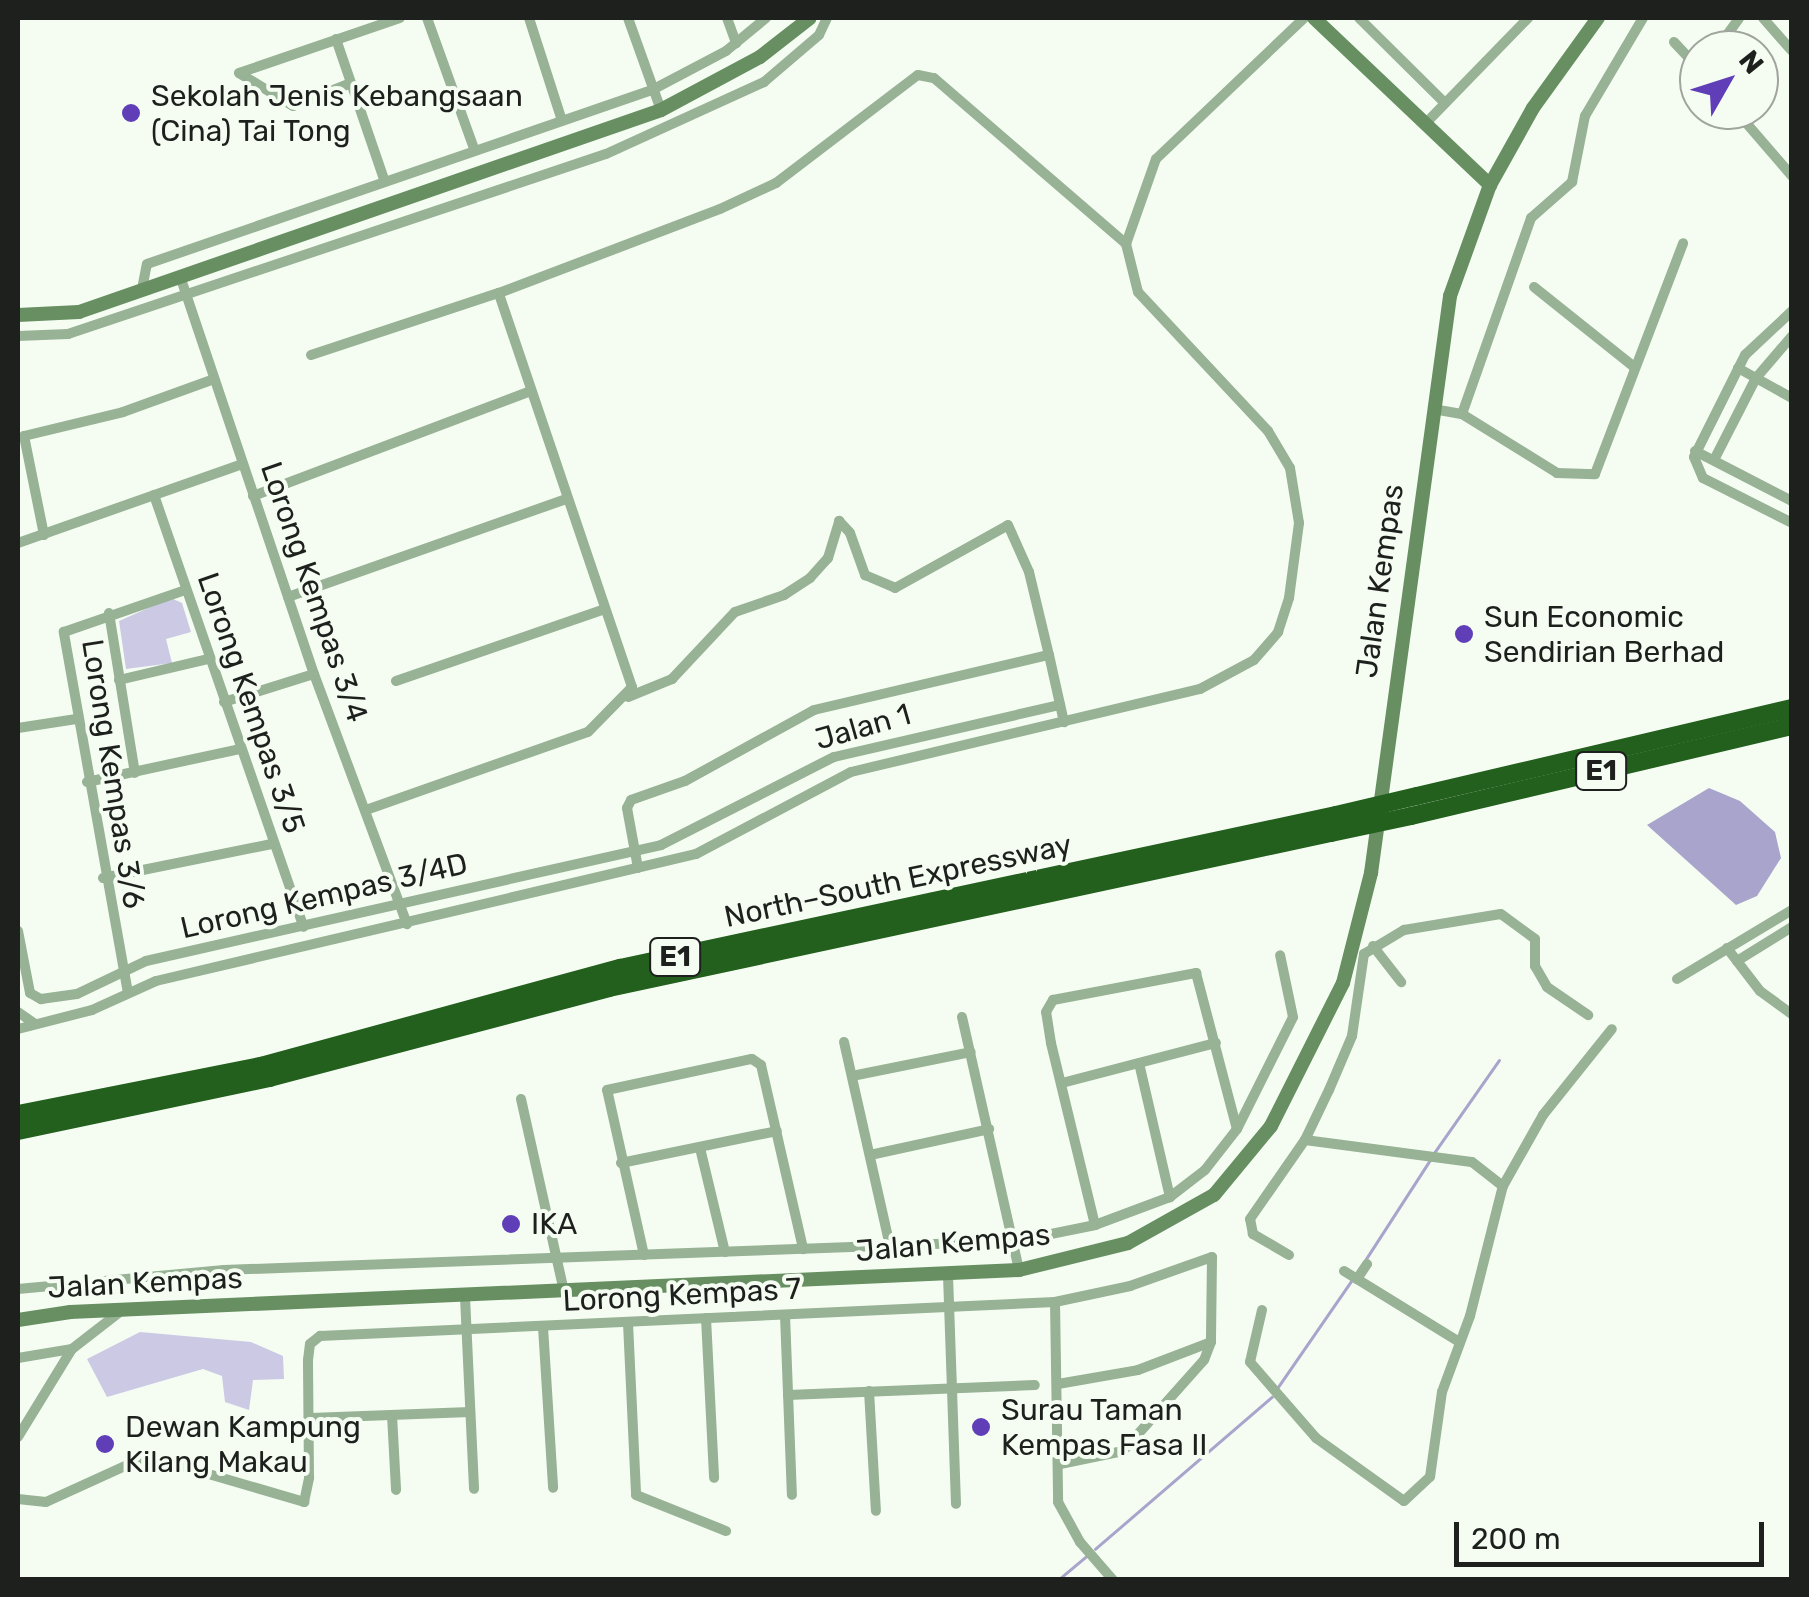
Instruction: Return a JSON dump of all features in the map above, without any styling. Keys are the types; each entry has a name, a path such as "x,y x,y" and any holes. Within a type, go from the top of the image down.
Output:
{"highway":[{"name":"North–South Expressway","path":"18,1130 269,1078 609,988 1333,824 1417,796 1792,708"},
{"name":"North–South Expressway","path":"18,1114 262,1066 620,968 1333,824 1411,816 1792,726"}],"main road":[{"path":"18,316 65,315 661,110 760,57 810,18"},
{"path":"1314,18 1490,185"},
{"name":"Jalan Kempas","path":"18,1320 121,1310 1019,1270 1128,1243 1166,1228 1214,1195 1252,1154 1288,1097 1363,950 1450,296 1490,185 1533,108 1598,18"}],"street":[{"path":"351,84 293,106 240,77 400,18"},
{"path":"428,18 475,152"},
{"path":"529,18 562,121"},
{"path":"628,18 661,110"},
{"path":"728,18 736,43"},
{"path":"142,289 148,264 652,90 736,43 766,18"},
{"path":"18,336 68,334 606,154 717,106 779,71 819,35 827,18"},
{"path":"18,1029 128,993 696,854 852,772 1200,689 1254,660 1286,615 1299,523 1296,490 1280,448 1150,308 1130,273 1126,244 1146,178 1168,144 1304,18"},
{"path":"1358,18 1445,102"},
{"path":"1425,124 1528,18"},
{"path":"1462,414 1531,218 1572,182 1585,116 1643,18"},
{"path":"1763,18 1792,51"},
{"path":"336,40 385,182"},
{"path":"1674,42 1679,47"},
{"path":"311,355 499,293 776,182 918,75 934,78 1126,244"},
{"path":"1752,130 1792,176"},
{"path":"1432,409 1462,414 1557,473 1591,476 1683,243"},
{"name":"Lorong Kempas 3/4","path":"180,276 314,674 407,924"},
{"path":"1534,288 1634,366"},
{"path":"499,293 566,499 631,680 628,697"},
{"path":"1792,311 1738,368 1696,451 1703,478 1792,523"},
{"path":"1714,460 1756,378 1792,336"},
{"path":"1738,368 1792,398"},
{"path":"44,535 25,467 24,436 123,412 214,379"},
{"path":"252,496 531,390"},
{"path":"1696,451 1792,501"},
{"path":"18,543 242,464"},
{"name":"Lorong Kempas 3/5","path":"154,496 272,844 304,926"},
{"path":"288,597 566,499"},
{"path":"366,810 588,732 628,697 672,679 734,612 784,595 810,578 828,558 839,521 850,532 865,575 894,588 1008,525 1029,572 1064,722"},
{"name":"Lorong Kempas 3/6","path":"128,993 103,878 64,632 109,613 185,590"},
{"path":"396,680 605,608"},
{"path":"109,613 135,773"},
{"path":"638,868 629,802 685,781 770,730 814,710 1049,655"},
{"path":"119,680 208,659"},
{"path":"224,702 314,674"},
{"name":"Jalan 1","path":"635,851 676,840 834,757 1060,705"},
{"path":"18,728 76,718"},
{"path":"87,782 240,748"},
{"path":"103,878 272,844"},
{"name":"Lorong Kempas 3/4D","path":"18,930 30,993 40,999 77,994 123,972 304,926 635,851"},
{"path":"1677,979 1792,910"},
{"path":"1363,950 1404,930 1500,914 1535,939 1534,966 1547,987 1588,1014"},
{"path":"1737,962 1792,927"},
{"path":"1727,948 1792,1014"},
{"path":"1363,950 1401,982"},
{"path":"1289,1255 1253,1234 1249,1224 1306,1140 1352,1036 1363,950"},
{"path":"18,1289 224,1270 557,1261 1016,1241 1094,1226 1170,1198 1205,1170 1237,1128 1293,1016 1280,955"},
{"path":"1094,1226 1047,1005 1196,973 1237,1128"},
{"path":"18,1012 34,1024"},
{"path":"962,1017 1016,1241 1019,1270"},
{"path":"1262,1310 1250,1362 1316,1438 1400,1502 1430,1477 1442,1392 1503,1186 1542,1115 1612,1029"},
{"path":"844,1042 890,1246"},
{"path":"1062,1082 1216,1043"},
{"path":"852,1076 971,1052"},
{"path":"644,1255 608,1090 757,1060 803,1249"},
{"path":"1140,1062 1170,1198"},
{"path":"521,1099 564,1292"},
{"path":"870,1155 988,1129"},
{"path":"621,1163 777,1131"},
{"path":"1306,1140 1443,1156 1480,1165 1503,1186"},
{"path":"700,1148 725,1252"},
{"name":"Lorong Kempas 7","path":"311,1418 310,1344 320,1336 1054,1302 1130,1286 1209,1255 1214,1263 1211,1342"},
{"path":"1356,1279 1367,1264"},
{"path":"1344,1271 1458,1341"},
{"path":"948,1275 956,1504"},
{"path":"465,1297 474,1489"},
{"path":"1054,1302 1061,1464 1058,1502 1080,1542 1113,1580"},
{"path":"18,1436 72,1349 121,1310"},
{"path":"785,1315 792,1496"},
{"path":"706,1318 714,1478"},
{"path":"628,1322 636,1495 726,1531"},
{"path":"542,1327 554,1488"},
{"path":"1058,1384 1138,1370 1211,1342"},
{"path":"1061,1464 1116,1456 1199,1367 1211,1342"},
{"path":"18,1358 72,1349"},
{"path":"788,1395 1035,1385"},
{"path":"870,1391 876,1511"},
{"path":"18,1499 46,1502 148,1456 304,1502 311,1418 470,1412"},
{"path":"392,1415 396,1490"}],"shaded area":[{"path":"171,598 182,603 191,632 166,639 172,663 126,669 119,621"},
{"path":"1709,788 1740,801 1775,832 1781,858 1757,896 1736,905 1647,825"},
{"path":"140,1332 251,1342 283,1356 284,1379 253,1380 249,1410 225,1402 222,1376 203,1369 107,1397 87,1359"}],"waterway":[{"path":"1434,1153 1499,1060"},
{"path":"1364,1262 1430,1160"},
{"path":"1278,1387 1351,1281"},
{"path":"1095,1549 1272,1397"},
{"path":"1058,1580 1089,1554"}],"place":[{"name":"Sekolah Jenis Kebangsaan (Cina) Tai Tong","path":"131,113"},
{"name":"Sun Economic Sendirian Berhad","path":"1464,634"},
{"name":"IKA","path":"511,1224"},
{"name":"Surau Taman Kempas Fasa II","path":"981,1427"},
{"name":"Dewan Kampung Kilang Makau","path":"105,1444"}]}
